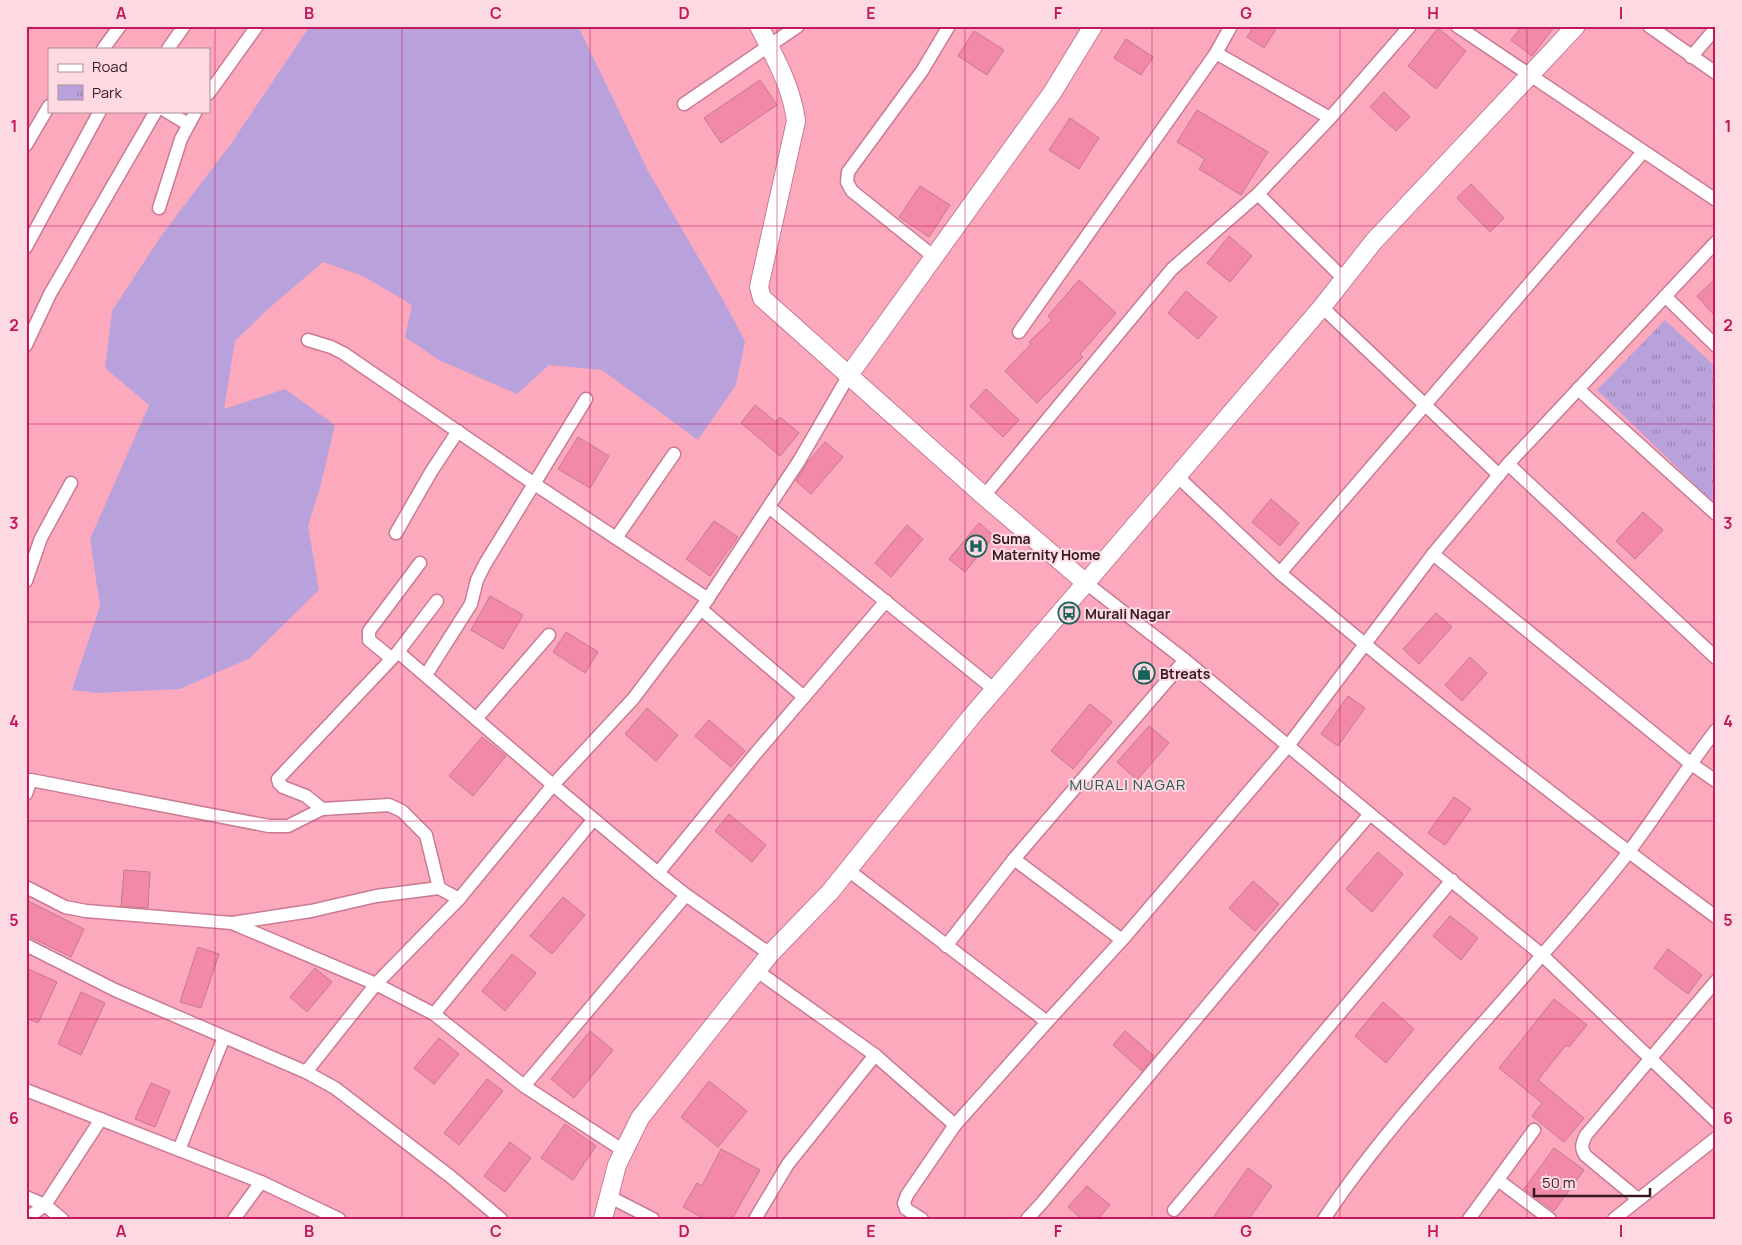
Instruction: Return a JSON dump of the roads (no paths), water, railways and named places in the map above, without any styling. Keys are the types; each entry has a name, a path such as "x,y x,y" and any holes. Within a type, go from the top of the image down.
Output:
{"main road":[{"path":"759,26 789,89 794,104 796,121 759,288 762,298 984,496 1086,583"},
{"path":"849,375 1052,93 1094,26"},
{"path":"603,1219 617,1165 640,1118 770,954 830,892 995,690 1322,307 1374,242 1576,26"}],"street":[{"path":"104,48 120,26"},
{"path":"169,48 184,26"},
{"path":"210,91 257,26"},
{"path":"684,104 798,26"},
{"path":"933,256 852,191 847,182 848,172 922,71 949,26"},
{"path":"1019,332 1216,53 1231,26"},
{"path":"984,496 1172,269 1258,194 1330,118 1410,26"},
{"path":"1457,26 1716,200"},
{"path":"1649,26 1716,73"},
{"path":"1691,57 1716,28"},
{"path":"1216,53 1330,118"},
{"path":"26,145 48,108"},
{"path":"26,247 99,112"},
{"path":"26,345 50,294 155,112"},
{"path":"168,112 188,124"},
{"path":"159,208 181,138 195,112"},
{"path":"1280,572 1643,152"},
{"path":"1258,194 1344,279"},
{"path":"922,1219 906,1210 904,1204 907,1194 955,1125 1122,940 1288,746 1433,554 1508,464 1716,242"},
{"path":"1665,296 1716,346"},
{"path":"1322,307 1499,475"},
{"path":"308,340 343,353 616,538 704,604 804,696"},
{"path":"306,1072 376,984 459,899 554,785 633,699 704,604 769,507 799,461 849,375"},
{"path":"1578,389 1716,514"},
{"path":"426,676 471,604 477,580 485,564 586,398"},
{"path":"396,533 431,472 458,431"},
{"path":"616,538 674,454"},
{"path":"1508,464 1716,658"},
{"path":"1177,476 1280,572 1364,644 1628,852 1716,917"},
{"path":"26,581 41,538 70,483"},
{"path":"769,507 995,690"},
{"path":"1433,554 1690,763 1716,781"},
{"path":"420,563 369,631 370,640 426,676 593,820 658,873 770,954"},
{"path":"1086,583 1185,660 1542,955 1716,1121"},
{"path":"658,873 756,753 886,601"},
{"path":"322,809 306,796 283,787 278,779 394,655 437,602"},
{"path":"476,719 548,635"},
{"path":"946,946 1014,859 1185,660"},
{"path":"1324,1219 1376,1146 1542,955 1628,852 1690,763 1716,730"},
{"path":"26,794 29,779 269,826 288,826 322,809 389,805 402,811 426,835 439,888"},
{"path":"1027,1219 1048,1197 1268,932 1370,814"},
{"path":"434,1014 593,820"},
{"path":"1014,859 1122,940"},
{"path":"848,870 1047,1022"},
{"path":"1174,1210 1452,880"},
{"path":"26,887 65,907 86,911 232,923 311,911 376,896 439,888 459,899"},
{"path":"524,1086 686,895"},
{"path":"232,923 376,984 434,1014 524,1086 624,1151"},
{"path":"26,945 115,990 306,1072 335,1088 443,1171 501,1219"},
{"path":"757,971 875,1054 955,1125"},
{"path":"1638,1199 1586,1156 1582,1151 1582,1144 1586,1135 1716,981"},
{"path":"179,1150 224,1037"},
{"path":"755,1219 788,1164 875,1054"},
{"path":"26,1090 261,1182 339,1219"},
{"path":"26,1219 45,1205 101,1119"},
{"path":"1469,1219 1534,1130"},
{"path":"1614,1219 1716,1138"},
{"path":"1498,1180 1550,1219"},
{"path":"234,1219 261,1182"},
{"path":"608,1196 653,1219"},
{"path":"26,1197 45,1205 62,1219"}],"place":[{"name":"Suma Maternity Home","path":"976,546"},
{"name":"Murali Nagar","path":"1069,613"},
{"name":"Btreats","path":"1144,673"}],"district":[{"name":"MURALI NAGAR","path":"1128,784"}]}
